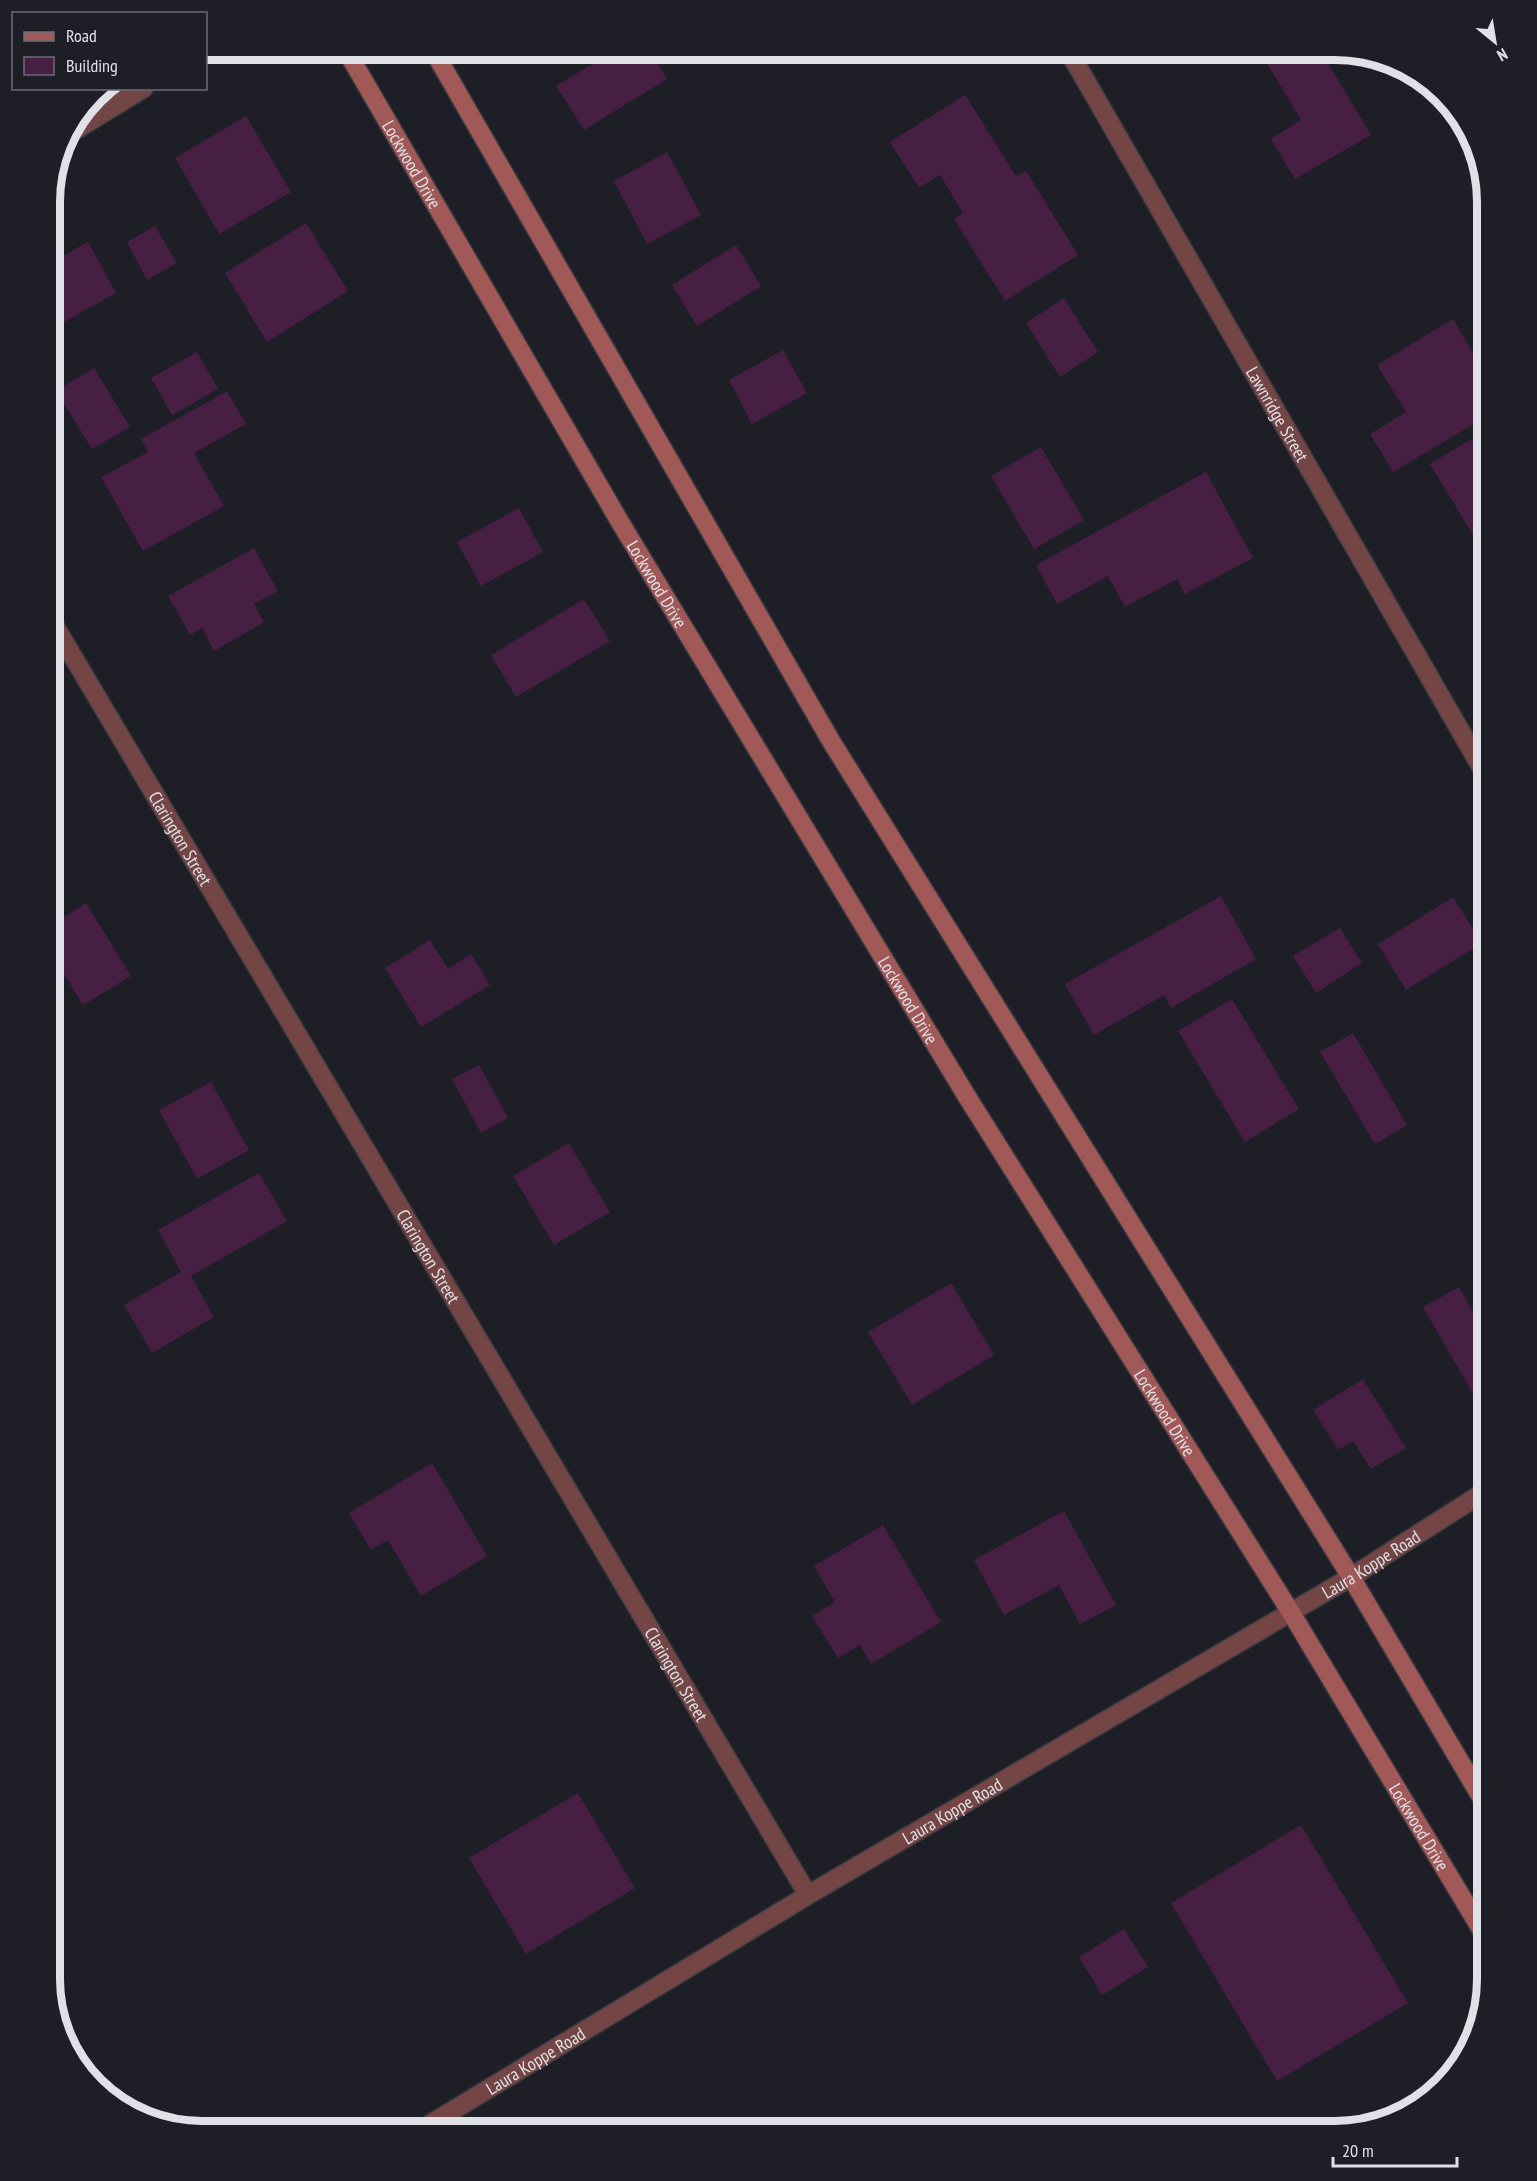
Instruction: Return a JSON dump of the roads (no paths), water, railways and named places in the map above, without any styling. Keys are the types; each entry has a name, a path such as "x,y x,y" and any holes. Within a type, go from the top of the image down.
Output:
{"main road":[{"name":"Lockwood Drive","path":"352,60 620,522 935,1044 1290,1611 1477,1921"},
{"path":"439,60 831,741 1351,1577 1477,1789"}],"street":[{"name":"Lawnridge Street","path":"1074,60 1477,758"},
{"path":"82,126 141,90"},
{"name":"Clarington Street","path":"60,635 808,1895"},
{"name":"Laura Koppe Road","path":"435,2121 808,1895 1351,1577 1477,1497"}]}
